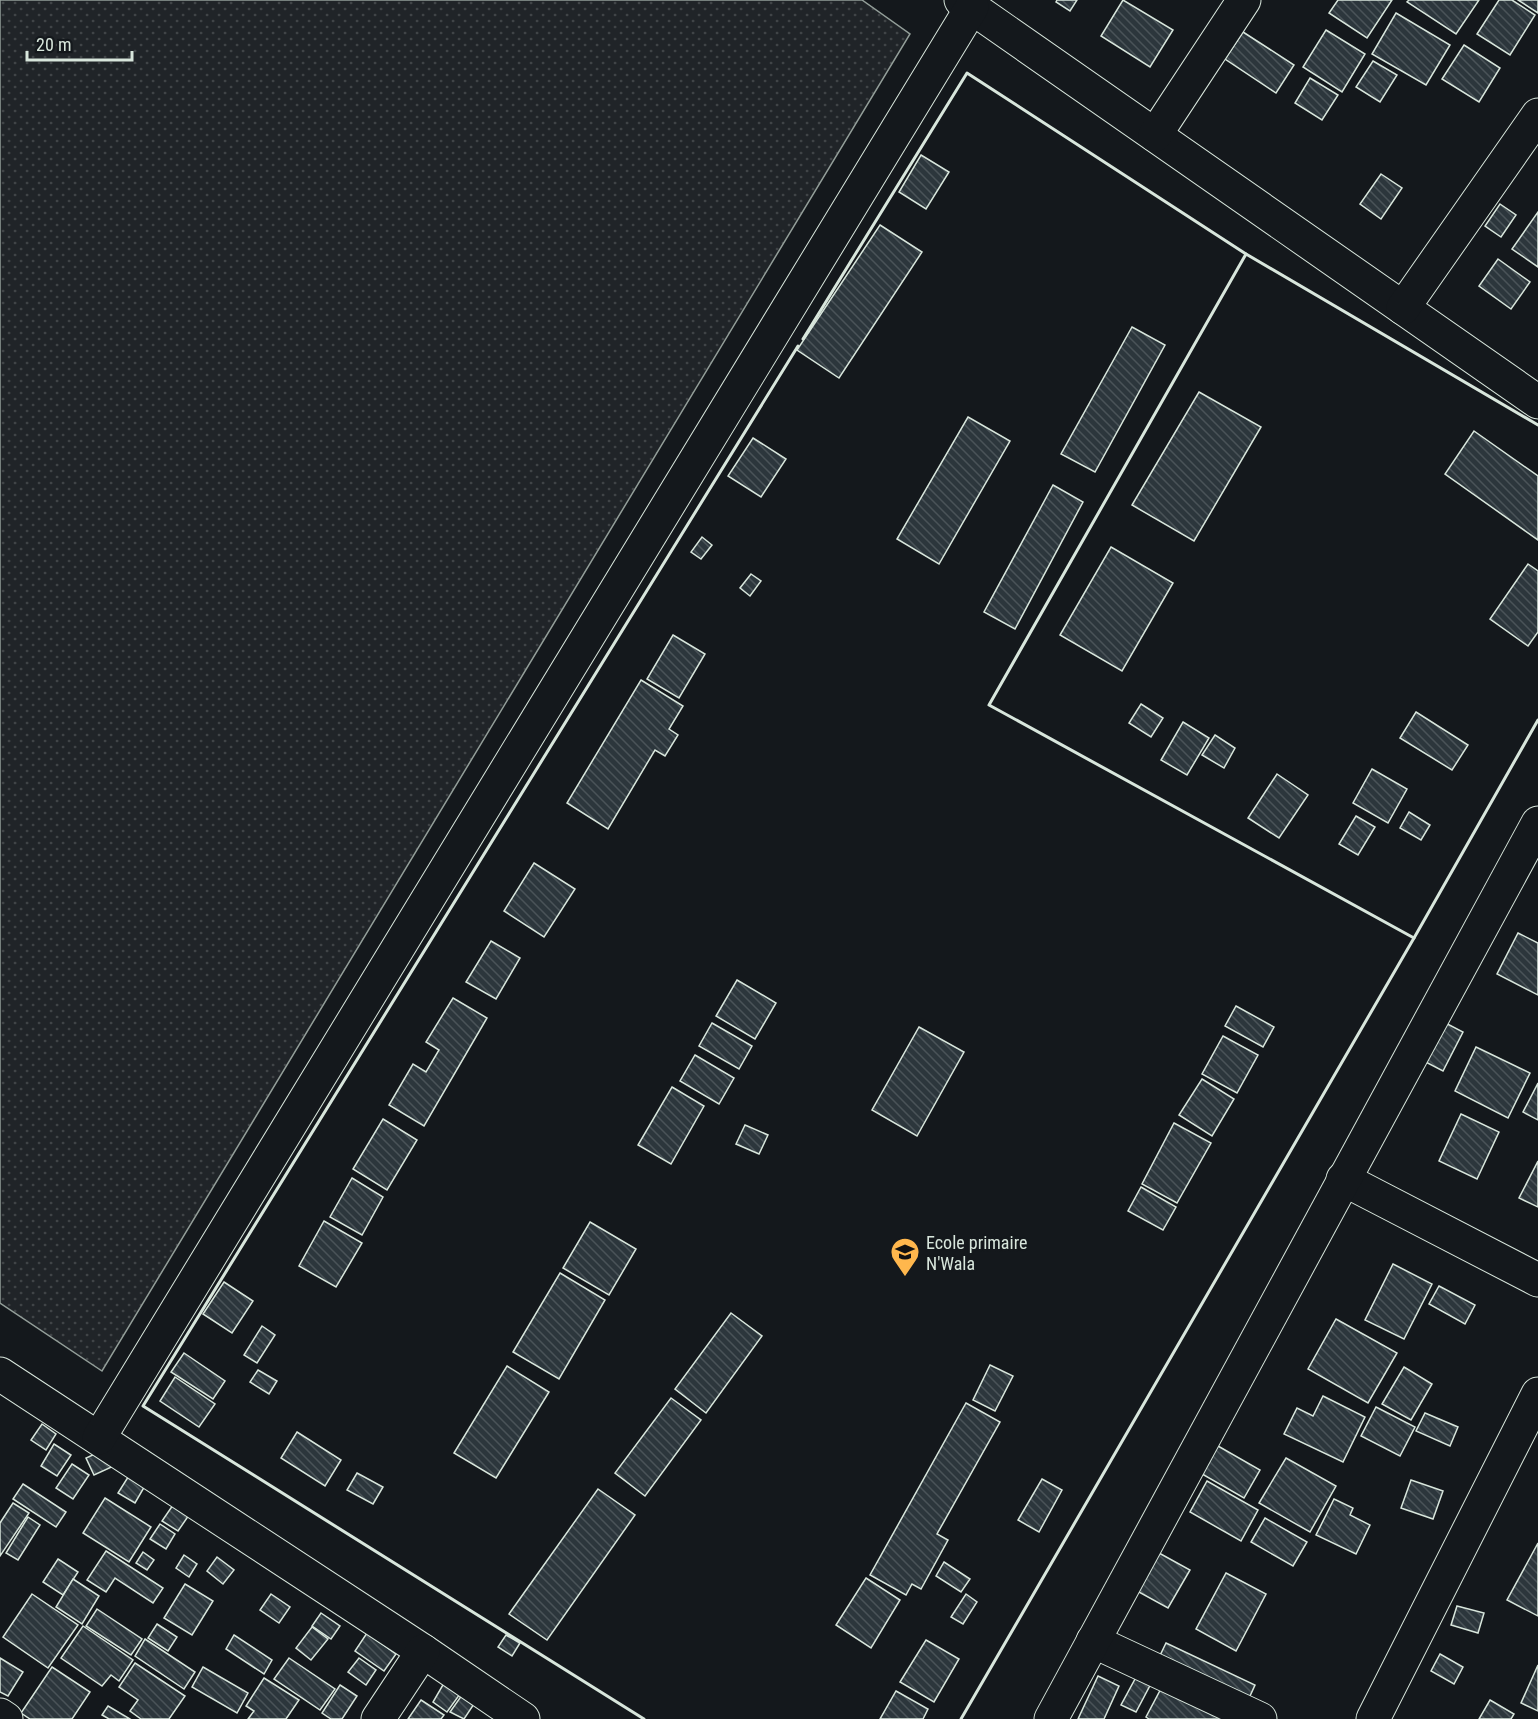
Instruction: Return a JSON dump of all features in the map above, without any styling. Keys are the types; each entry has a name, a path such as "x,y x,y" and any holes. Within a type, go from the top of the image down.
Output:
{"street":[{"path":"1155,135 1244,0"},
{"path":"99,1438 966,4 1538,402"},
{"path":"1403,308 1538,115"},
{"path":"1051,1719 1538,823"},
{"path":"1343,1179 1538,1280"},
{"path":"0,1374 524,1719"},
{"path":"1373,1719 1538,1394"},
{"path":"1093,1641 1260,1719"},
{"path":"378,1719 423,1651"},
{"path":"0,1715 6,1719"}],"shaded area":[{"path":"0,0 862,0 910,34 102,1371 0,1303"}],"building":[{"path":"1057,0 1077,0 1070,11 1056,2"},
{"path":"1123,0 1173,30 1150,67 1101,36"},
{"path":"1338,0 1392,0 1367,38 1329,13"},
{"path":"1409,0 1479,0 1456,34 1407,2"},
{"path":"1499,0 1512,0 1535,15 1510,55 1477,34"},
{"path":"1518,0 1538,0 1538,13"},
{"path":"1396,13 1450,45 1426,85 1372,54"},
{"path":"1326,30 1365,54 1342,92 1303,67"},
{"path":"1243,32 1294,65 1276,93 1225,59"},
{"path":"1464,45 1500,68 1479,102 1442,79"},
{"path":"1373,61 1397,75 1380,102 1356,87"},
{"path":"1310,78 1338,95 1322,120 1295,103"},
{"path":"921,155 949,172 926,209 899,192"},
{"path":"1381,174 1402,188 1381,219 1360,204"},
{"path":"1500,204 1516,215 1501,237 1485,226"},
{"path":"1538,212 1538,267 1512,249"},
{"path":"880,225 922,252 839,378 797,350"},
{"path":"1498,259 1530,282 1511,309 1479,286"},
{"path":"1132,327 1165,345 1095,472 1061,454"},
{"path":"1199,392 1261,427 1194,541 1132,505"},
{"path":"968,417 1010,441 939,564 897,539"},
{"path":"1474,431 1538,476 1538,540 1445,474"},
{"path":"753,438 786,459 761,497 728,476"},
{"path":"1053,485 1083,502 1015,629 984,612"},
{"path":"702,537 712,545 701,559 691,552"},
{"path":"1111,547 1173,583 1122,671 1060,635"},
{"path":"1528,564 1538,571 1538,632 1528,646 1490,619"},
{"path":"751,574 761,581 750,596 740,588"},
{"path":"673,635 705,654 679,698 647,679"},
{"path":"641,680 683,706 669,729 678,735 665,756 655,750 608,829 567,803"},
{"path":"1141,704 1163,718 1151,737 1129,723"},
{"path":"1416,712 1468,745 1452,770 1400,738"},
{"path":"1183,722 1209,738 1187,775 1161,760"},
{"path":"1215,735 1235,748 1224,768 1202,755"},
{"path":"1372,769 1407,789 1388,823 1353,803"},
{"path":"1277,774 1308,795 1279,838 1248,818"},
{"path":"1409,812 1430,825 1421,840 1400,828"},
{"path":"1356,816 1375,827 1358,855 1339,844"},
{"path":"534,863 575,889 544,937 504,911"},
{"path":"1518,933 1538,943 1538,995 1497,974"},
{"path":"491,941 520,958 496,999 466,982"},
{"path":"737,980 776,1003 755,1039 716,1016"},
{"path":"453,998 487,1018 424,1126 389,1105 413,1064 426,1072 439,1050 426,1042"},
{"path":"1236,1006 1274,1027 1263,1047 1225,1026"},
{"path":"1434,1017 1463,1032 1443,1071 1414,1056"},
{"path":"712,1023 752,1046 739,1069 699,1046"},
{"path":"919,1027 964,1052 917,1136 872,1110"},
{"path":"1223,1036 1258,1055 1237,1093 1202,1074"},
{"path":"1476,1047 1530,1073 1508,1118 1455,1091"},
{"path":"695,1055 734,1078 719,1104 680,1081"},
{"path":"1202,1079 1234,1099 1212,1136 1179,1115"},
{"path":"1538,1083 1538,1120 1523,1112"},
{"path":"672,1087 704,1106 671,1164 638,1145"},
{"path":"1461,1114 1499,1132 1477,1179 1439,1161"},
{"path":"383,1119 417,1140 387,1190 353,1169"},
{"path":"1174,1123 1211,1143 1177,1203 1142,1184"},
{"path":"745,1125 768,1135 759,1154 736,1144"},
{"path":"1538,1161 1538,1207 1519,1198"},
{"path":"352,1178 383,1197 362,1235 330,1217"},
{"path":"1141,1187 1176,1207 1163,1230 1128,1211"},
{"path":"324,1221 362,1243 336,1287 299,1266"},
{"path":"590,1222 636,1249 609,1295 563,1268"},
{"path":"1393,1264 1432,1284 1404,1339 1365,1320"},
{"path":"560,1273 605,1300 559,1379 513,1352"},
{"path":"224,1282 253,1301 232,1333 203,1314"},
{"path":"1439,1286 1475,1305 1465,1324 1429,1304"},
{"path":"731,1313 762,1336 706,1413 675,1389"},
{"path":"1336,1319 1397,1353 1368,1403 1308,1369"},
{"path":"262,1326 275,1335 257,1363 244,1355"},
{"path":"184,1353 225,1381 213,1399 171,1372"},
{"path":"990,1365 1013,1376 995,1411 973,1400"},
{"path":"507,1366 549,1392 496,1478 454,1453"},
{"path":"1404,1367 1432,1384 1411,1420 1382,1404"},
{"path":"258,1370 277,1381 269,1394 250,1382"},
{"path":"175,1377 215,1404 199,1427 160,1401"},
{"path":"1323,1396 1365,1417 1343,1462 1284,1434 1297,1408 1313,1416"},
{"path":"671,1398 701,1420 645,1496 615,1473"},
{"path":"966,1403 1000,1422 937,1534 948,1540 921,1589 912,1584 906,1595 870,1575"},
{"path":"1376,1407 1415,1427 1400,1456 1361,1436"},
{"path":"1425,1413 1458,1427 1450,1446 1416,1431"},
{"path":"42,1424 56,1434 46,1450 31,1440"},
{"path":"297,1432 341,1460 325,1486 281,1458"},
{"path":"1211,1442 1260,1470 1244,1498 1195,1470"},
{"path":"54,1444 71,1455 57,1476 41,1466"},
{"path":"108,1448 116,1465 94,1475 86,1458"},
{"path":"1286,1458 1336,1486 1310,1532 1259,1503"},
{"path":"72,1464 89,1475 73,1499 56,1488"},
{"path":"357,1473 383,1487 373,1504 347,1490"},
{"path":"130,1474 146,1484 135,1503 118,1493"},
{"path":"1042,1479 1062,1490 1039,1532 1018,1520"},
{"path":"1411,1480 1443,1491 1433,1519 1401,1508"},
{"path":"1207,1481 1258,1510 1241,1541 1190,1512"},
{"path":"23,1484 66,1512 56,1527 13,1499"},
{"path":"598,1489 635,1515 547,1640 509,1614"},
{"path":"105,1498 151,1527 129,1562 83,1533"},
{"path":"1334,1499 1353,1508 1350,1515 1370,1525 1356,1554 1316,1535"},
{"path":"13,1503 29,1513 0,1556 0,1523"},
{"path":"173,1505 189,1515 178,1531 162,1521"},
{"path":"28,1517 40,1525 18,1560 6,1553"},
{"path":"1265,1518 1307,1542 1293,1566 1251,1542"},
{"path":"160,1524 175,1534 166,1549 150,1539"},
{"path":"1538,1543 1538,1616 1507,1600"},
{"path":"106,1551 163,1588 153,1603 115,1578 106,1592 87,1580"},
{"path":"143,1552 154,1560 147,1570 136,1563"},
{"path":"1159,1553 1190,1570 1168,1608 1137,1591"},
{"path":"184,1555 197,1564 189,1577 176,1568"},
{"path":"217,1557 234,1570 223,1584 207,1571"},
{"path":"58,1559 78,1572 63,1595 43,1582"},
{"path":"944,1562 970,1579 961,1592 936,1576"},
{"path":"1226,1573 1266,1594 1236,1651 1196,1629"},
{"path":"866,1578 900,1600 871,1648 836,1625"},
{"path":"73,1579 99,1596 82,1624 56,1607"},
{"path":"185,1584 213,1601 192,1635 164,1618"},
{"path":"32,1594 78,1625 48,1668 3,1637"},
{"path":"271,1594 290,1607 279,1623 260,1610"},
{"path":"966,1594 977,1602 963,1624 951,1617"},
{"path":"1457,1606 1484,1613 1478,1633 1451,1625"},
{"path":"97,1609 142,1639 131,1655 86,1626"},
{"path":"321,1613 340,1626 331,1639 312,1626"},
{"path":"157,1624 177,1637 168,1651 148,1638"},
{"path":"83,1626 133,1660 119,1681 111,1675 102,1686 61,1658"},
{"path":"312,1627 328,1639 311,1660 296,1648"},
{"path":"367,1633 396,1654 384,1671 355,1651"},
{"path":"234,1635 272,1660 264,1674 226,1649"},
{"path":"506,1635 520,1643 512,1656 498,1647"},
{"path":"145,1639 195,1672 184,1689 135,1656"},
{"path":"926,1640 959,1659 934,1702 900,1682"},
{"path":"1166,1643 1255,1685 1244,1709 1155,1666"},
{"path":"1440,1654 1463,1667 1454,1684 1431,1671"},
{"path":"0,1658 23,1672 8,1696 0,1692"},
{"path":"289,1658 335,1689 320,1710 274,1679"},
{"path":"359,1658 376,1670 366,1685 348,1672"},
{"path":"135,1663 185,1696 169,1719 141,1719 130,1711 138,1700 119,1687"},
{"path":"1538,1665 1538,1711 1521,1703"},
{"path":"52,1667 90,1692 72,1719 30,1719 21,1713"},
{"path":"203,1667 248,1693 237,1713 192,1687"},
{"path":"1141,1668 1155,1676 1136,1712 1121,1705"},
{"path":"1098,1676 1119,1686 1104,1719 1078,1719"},
{"path":"264,1678 299,1700 286,1719 248,1719 254,1711 246,1706"},
{"path":"444,1683 460,1694 447,1712 433,1702"},
{"path":"1164,1683 1223,1713 1220,1719 1149,1719 1146,1717"},
{"path":"340,1685 357,1696 342,1719 331,1719 322,1713"},
{"path":"896,1691 928,1709 923,1719 880,1719"},
{"path":"462,1695 474,1704 464,1719 450,1712"},
{"path":"421,1700 444,1715 441,1719 408,1719"},
{"path":"1490,1700 1514,1714 1511,1719 1479,1719"},
{"path":"108,1706 130,1719 109,1719 102,1715"}],"wall":[{"path":"803,339 967,73 1246,254"},
{"path":"1538,425 1246,254 989,705 1414,938 1538,720"},
{"path":"644,1719 143,1406 798,346"},
{"path":"961,1719 1414,938"}],"place":[{"name":"Ecole primaire N'Wala","path":"905,1278"}]}
